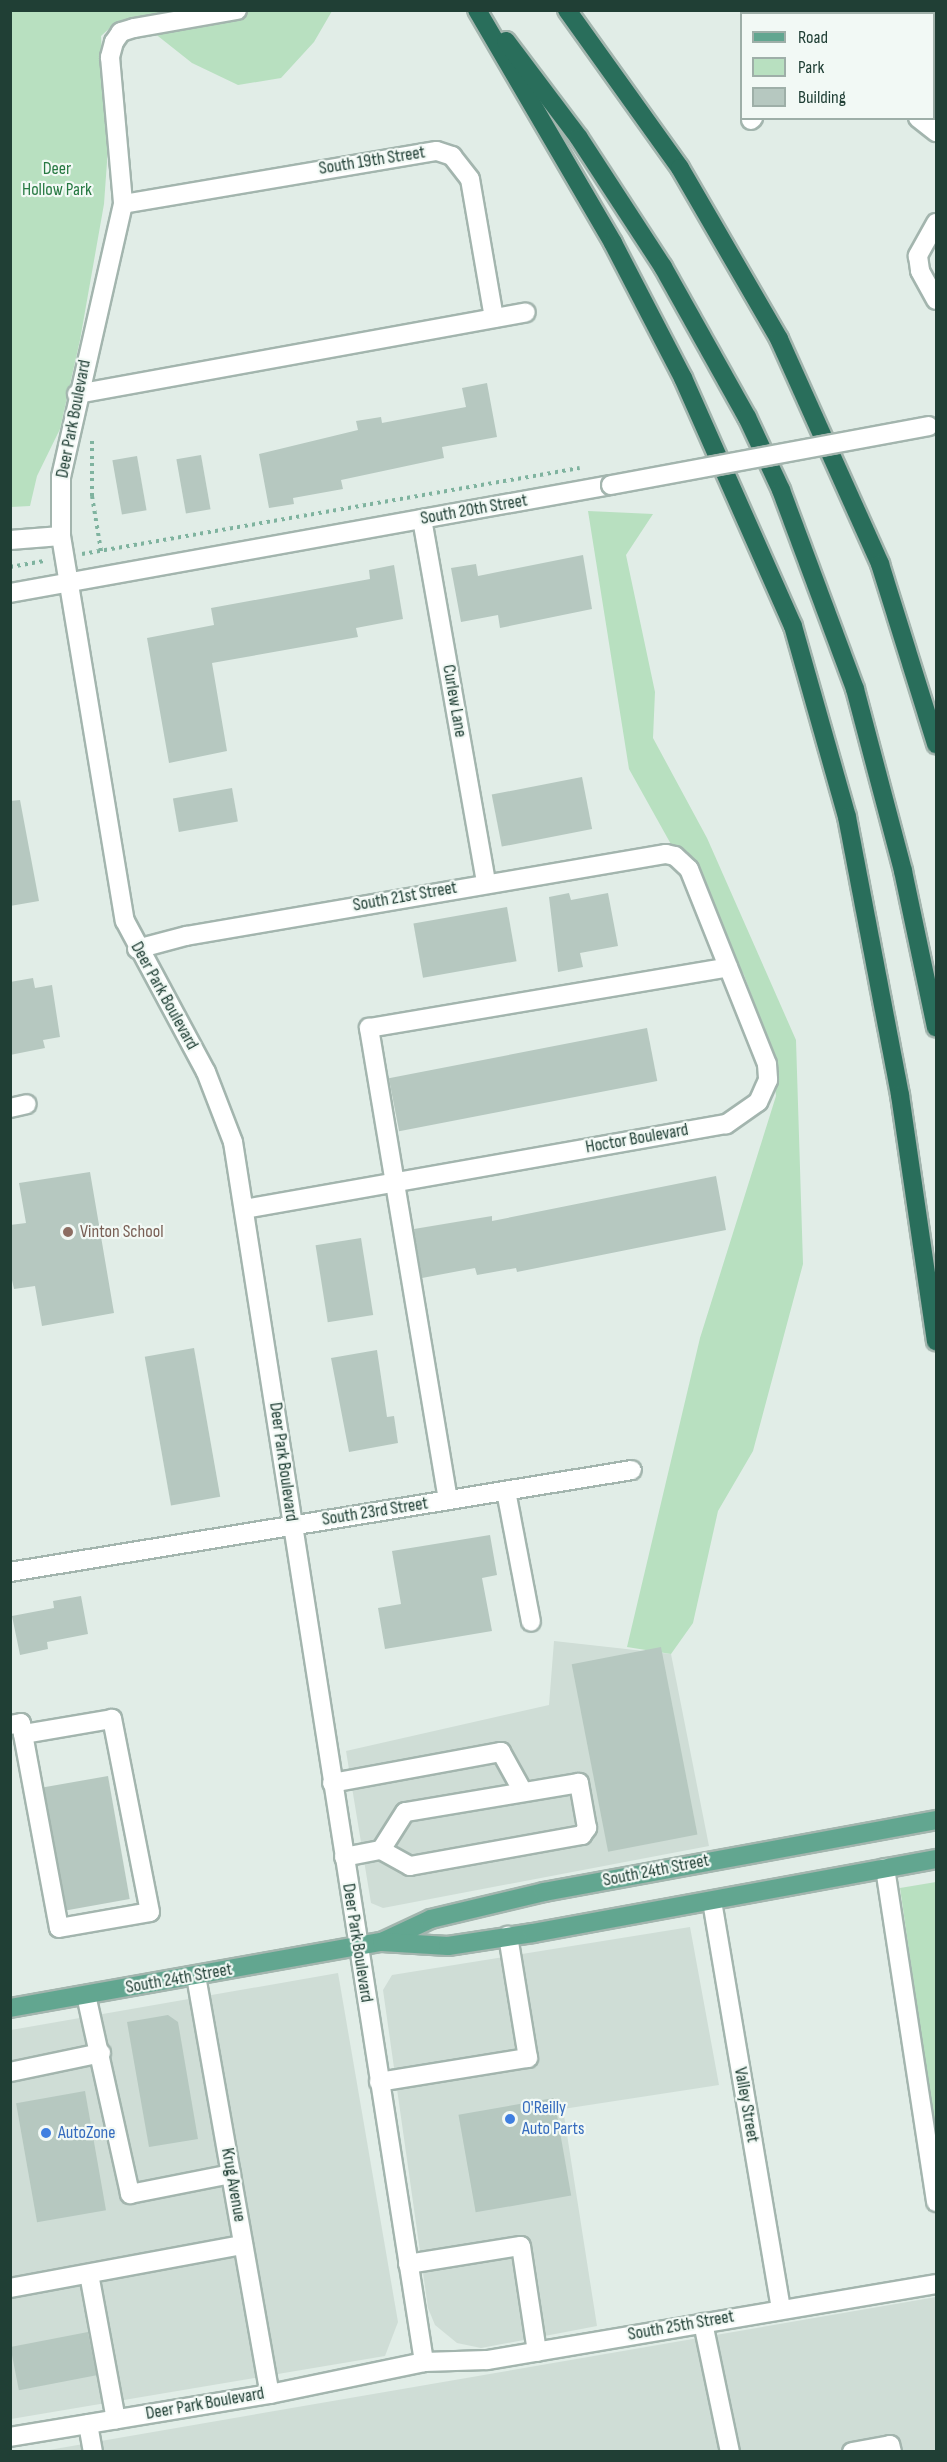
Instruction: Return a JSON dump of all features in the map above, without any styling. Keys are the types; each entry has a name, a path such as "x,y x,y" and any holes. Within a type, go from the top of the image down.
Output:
{"highway":[{"path":"477,10 613,243 683,378 793,626 847,817 900,1095 936,1341"},
{"path":"483,10 627,208 747,417 781,490 855,688 903,871 936,1028"},
{"path":"567,10 680,168 779,339 880,564 936,744"}],"main road":[{"name":"South 24th Street","path":"382,1942 431,1919 544,1892 936,1820"},
{"name":"South 24th Street","path":"10,2008 382,1942 448,1946 712,1901 936,1859"}],"street":[{"name":"Deer Park Boulevard","path":"10,2437 270,2394 424,2362 332,1783 245,1209 222,1106 136,949 118,893 61,536 61,477 77,394 123,204 110,57 114,42 121,32 134,28 237,10"},
{"path":"921,120 936,132"},
{"name":"South 19th Street","path":"123,204 437,151 457,161 470,179 494,318"},
{"path":"936,223 918,256 920,271 936,300"},
{"path":"77,394 526,312"},
{"name":"South 20th Street","path":"10,593 933,426"},
{"name":"Curlew Lane","path":"422,519 486,883"},
{"path":"10,540 61,536"},
{"name":"South 21st Street","path":"136,949 654,854 675,856"},
{"name":"Hoctor Boulevard","path":"245,1209 726,1124 744,1115 763,1094 766,1064 689,869 675,856"},
{"path":"448,1500 369,1029 728,967"},
{"name":"South 23rd Street","path":"10,1572 632,1470"},
{"path":"506,1491 531,1622"},
{"path":"112,1719 150,1912 59,1928 17,1730 112,1719"},
{"path":"332,1783 501,1752 522,1790"},
{"path":"344,1857 381,1850 410,1866 582,1835 587,1828 579,1783 522,1790 405,1812 381,1850"},
{"path":"885,1868 936,2202"},
{"name":"Valley Street","path":"712,1901 781,2309"},
{"path":"379,2082 528,2058 508,1936"},
{"name":"Krug Avenue","path":"196,1976 270,2394"},
{"path":"86,1995 130,2194 231,2174"},
{"path":"10,2072 100,2053"},
{"path":"10,2288 243,2245"},
{"path":"408,2264 521,2246 537,2352"},
{"path":"90,2274 116,2420"},
{"name":"South 25th Street","path":"424,2362 486,2360 936,2284"},
{"path":"703,2322 730,2451"},
{"path":"88,2424 93,2451"},
{"path":"852,2451 890,2445 891,2451"}],"path":[{"path":"94,428 91,477 101,551 588,467"}],"shaded area":[{"path":"554,1641 671,1654 709,1846 383,1908 371,1903 346,1751 549,1705"},
{"path":"690,1927 719,2085 563,2109 597,2326 481,2348 457,2343 435,2325 428,2308 383,1990 392,1975"},
{"path":"338,1973 398,2322 385,2356 11,2419 11,2030"},
{"path":"936,2297 936,2451 43,2451"}],"green space":[{"name":"Deer Hollow Park","path":"11,11 332,11 314,42 281,78 238,85 192,63 139,21 112,26 101,36 108,148 104,204 80,340 60,429 37,476 30,506 11,507"},
{"path":"588,511 653,514 626,555 655,692 653,738 707,838 796,1040 803,1264 753,1451 718,1511 693,1623 671,1654 627,1647 700,1338 776,1096 771,1048 744,975 629,769"},
{"path":"936,1882 936,2138 900,1888"}],"building":[{"path":"487,383 497,437 442,447 444,458 341,480 343,489 293,498 294,504 269,508 259,454 358,430 356,421 381,417 382,423 466,407 462,388"},
{"path":"201,455 211,509 186,514 176,459"},
{"path":"137,456 147,510 122,515 112,460"},
{"path":"583,555 592,609 500,628 498,615 461,622 451,568 476,564 478,576"},
{"path":"394,565 403,619 356,628 358,637 212,663 227,751 169,763 147,638 214,625 211,608 370,579 369,570"},
{"path":"582,777 592,829 502,847 492,795"},
{"path":"232,788 238,821 179,832 173,798"},
{"path":"20,800 39,901 10,906 10,801"},
{"path":"569,893 571,900 608,893 618,946 580,953 583,967 558,972 549,897"},
{"path":"507,907 517,961 423,978 413,923"},
{"path":"33,978 35,988 52,985 60,1037 43,1040 45,1048 10,1055 10,982"},
{"path":"647,1028 657,1081 399,1131 389,1078"},
{"path":"90,1172 114,1313 42,1326 35,1286 14,1289 10,1271 10,1225 26,1223 19,1183"},
{"path":"716,1176 726,1230 517,1272 516,1268 477,1275 475,1268 422,1278 414,1229 492,1216 492,1221"},
{"path":"361,1238 373,1315 328,1322 316,1245"},
{"path":"194,1348 220,1497 171,1505 145,1357"},
{"path":"377,1350 387,1417 394,1416 398,1443 349,1452 331,1358"},
{"path":"490,1535 497,1575 482,1578 492,1631 385,1649 378,1608 401,1604 392,1551"},
{"path":"81,1596 88,1634 47,1642 48,1649 20,1655 12,1616 54,1608 53,1601"},
{"path":"661,1647 697,1834 608,1852 572,1664"},
{"path":"108,1776 130,1899 66,1910 44,1787"},
{"path":"168,2015 178,2022 198,2139 149,2147 127,2022"},
{"path":"85,2091 106,2210 37,2222 16,2103"},
{"path":"554,2098 571,2195 476,2212 458,2115"},
{"path":"88,2332 96,2375 19,2390 10,2347"}],"place":[{"name":"Vinton School","path":"68,1232"},
{"name":"O'Reilly Auto Parts","path":"510,2119"},
{"name":"AutoZone","path":"46,2133"}]}
